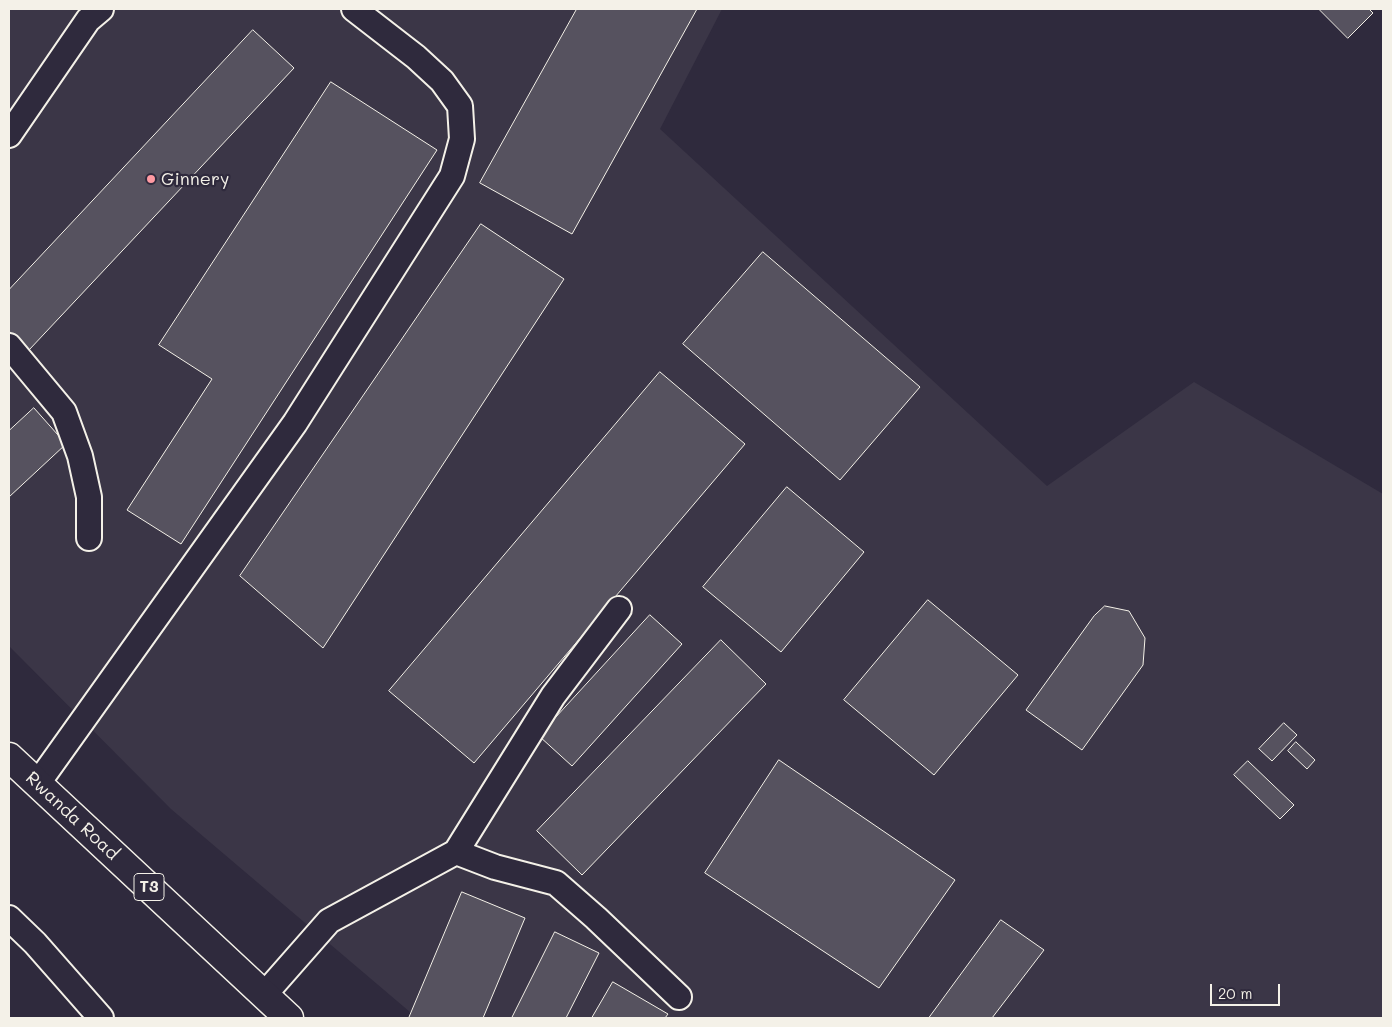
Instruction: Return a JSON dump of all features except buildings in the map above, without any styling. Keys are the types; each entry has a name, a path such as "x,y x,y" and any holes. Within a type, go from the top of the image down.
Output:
{"highway":[{"name":"Rwanda Road","path":"9,757 289,1018"}],"street":[{"path":"9,135 88,20 101,9"},
{"path":"38,783 295,423 452,176 462,139 460,106 442,81 416,57 354,9"},
{"path":"9,346 64,412 80,456 89,497 89,538"},
{"path":"264,995 329,921 456,852 553,696 619,609"},
{"path":"456,852 495,867 556,883 596,918 679,997"},
{"path":"9,918 35,943 101,1018"}],"shaded area":[{"path":"9,9 722,9 660,129 1047,486 1194,382 1383,494 1383,1018 417,1018 171,809 9,646"}],"place":[{"name":"Ginnery","path":"151,179"}]}
